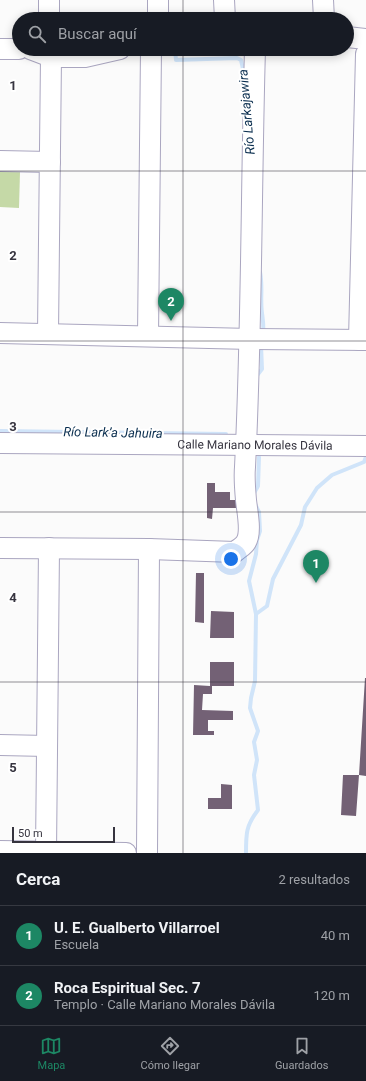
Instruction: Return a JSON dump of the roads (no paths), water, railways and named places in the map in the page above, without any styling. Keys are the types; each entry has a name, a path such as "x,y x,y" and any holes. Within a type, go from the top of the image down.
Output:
{"street":[{"path":"49,0 49,12"},
{"path":"158,0 158,12"},
{"path":"224,0 225,12"},
{"path":"323,0 324,12"},
{"path":"354,38 366,39"},
{"path":"0,49 12,49"},
{"path":"0,333 363,340 366,54"},
{"path":"48,333 51,57 59,56"},
{"path":"148,336 151,56"},
{"path":"0,548 149,549 235,552 247,542 249,523 245,488 245,468 251,339 252,164 255,56"},
{"path":"0,161 50,162"},
{"name":"Calle Mariano Morales Dávila","path":"0,443 366,446"},
{"path":"46,852 50,548"},
{"path":"147,853 149,549"},
{"path":"0,745 47,746"},
{"path":"0,851 126,853"}],"waterway":[{"name":"Río Larkajawira","path":"176,56 176,60 237,58 241,60 243,69 244,99"},
{"name":"Río Larkajawira","path":"260,272 263,334"},
{"name":"Río Larkajawira","path":"255,378 262,369 261,345"},
{"name":"Río Lark’a Jahuira","path":"0,431 226,434"},
{"name":"Río Lark’a Jahuira","path":"253,495 258,486 259,457"},
{"name":"Río Lark’a Jahuira","path":"246,853 246,840 249,825 258,810 254,775 257,760 254,742 258,731 250,708 255,681 256,614 267,606 273,579 301,525 305,507 317,488 332,475 364,462 366,457"},
{"name":"Río Lark’a Jahuira","path":"255,504 259,512 260,531 249,581 256,614"}],"place":[{"name":"Roca Espiritual Sec. 7","path":"171,321"},
{"name":"U. E. Gualberto Villarroel","path":"316,583"}]}
